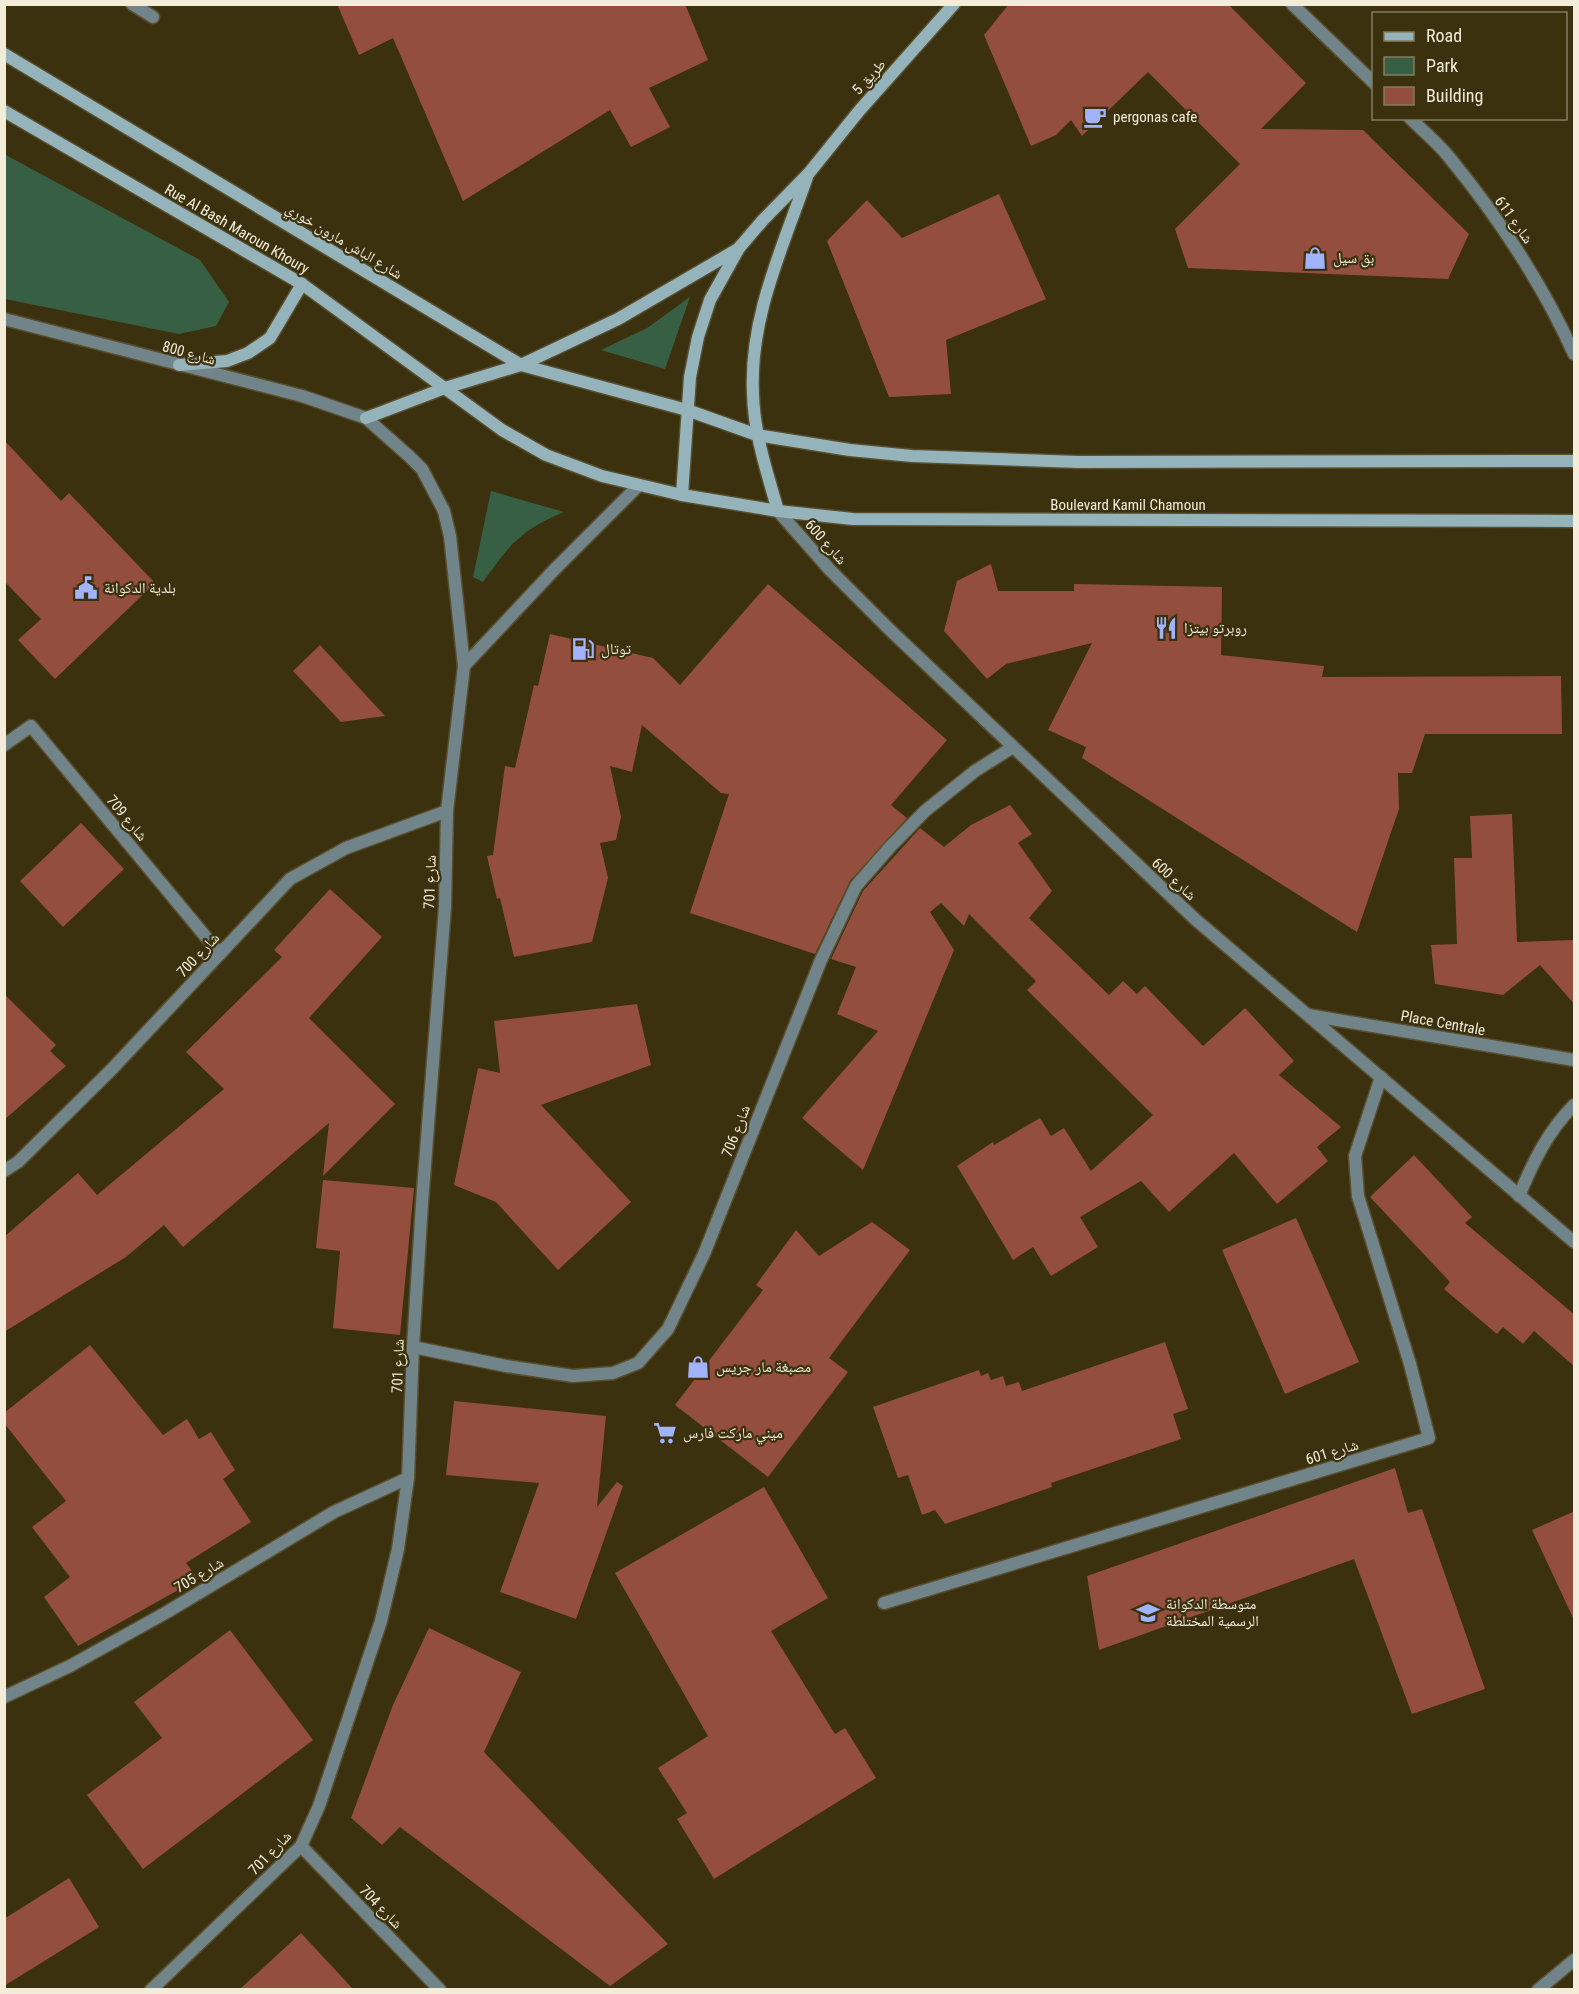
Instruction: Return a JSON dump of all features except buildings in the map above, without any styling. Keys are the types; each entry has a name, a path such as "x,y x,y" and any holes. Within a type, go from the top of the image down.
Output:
{"main road":[{"name":"طريق 5","path":"809,173 859,111 954,4"},
{"name":"شارع الباش مارون خوري","path":"4,54 521,365 687,410"},
{"name":"Rue Al Bash Maroun Khoury","path":"4,111 302,284 502,430 546,455 602,476 639,485"},
{"path":"682,495 690,377 698,337 710,300 739,248 809,173"},
{"path":"778,511 757,435 753,394 754,347 758,325 775,271 809,173"},
{"path":"366,418 445,388 521,365 618,319 739,248"},
{"path":"179,365 227,361 248,353 270,338 302,284"},
{"path":"687,410 757,435 850,450 912,456 1078,462 1575,461"},
{"name":"Boulevard Kamil Chamoun","path":"639,485 682,495 778,511 864,519 1575,521"}],"street":[{"path":"132,4 153,17"},
{"path":"1292,4 1372,81"},
{"name":"شارع 611","path":"1412,120 1448,155 1519,253 1556,313 1575,354"},
{"name":"800 شارع","path":"4,319 302,396 366,418"},
{"name":"شارع 701","path":"151,1989 301,1846 319,1806 381,1621 398,1549 408,1478 422,1203 445,907 447,811 465,666 450,536 444,511 422,470 366,418"},
{"path":"465,666 555,569 639,485"},
{"name":"شارع 600","path":"778,511 831,570 890,630 1196,920 1575,1242"},
{"name":"شارع 709","path":"4,745 31,726 220,954"},
{"name":"شارع 706","path":"413,1347 506,1366 573,1376 613,1373 638,1363 668,1329 704,1254 821,960 856,886 925,811 975,771 1013,747"},
{"name":"شارع 700","path":"4,1171 18,1162 112,1069 290,879 346,848 447,811"},
{"name":"Place Centrale","path":"1307,1015 1575,1060"},
{"name":"شارع 601","path":"884,1603 1429,1438 1410,1364 1358,1196 1355,1156 1381,1077"},
{"path":"1519,1196 1532,1164 1547,1137 1575,1105"},
{"name":"شارع 705","path":"4,1697 70,1666 167,1612 334,1512 408,1478"},
{"name":"شارع 704","path":"301,1846 440,1989"},
{"path":"1538,1989 1575,1960"}],"green space":[{"path":"4,154 200,260 229,302 216,326 179,334 5,299"},
{"path":"690,297 665,369 601,350 647,328"},
{"path":"491,491 564,512 527,532 509,548 483,582 473,577"}],"place":[{"name":"pergonas cafe","path":"1095,117"},
{"name":"بق سيل","path":"1315,258"},
{"name":"بلدية الدكوانة","path":"86,588"},
{"name":"روبرتو بيتزا","path":"1166,628"},
{"name":"توتال","path":"583,649"},
{"name":"مصبغة مار جريس","path":"698,1367"},
{"name":"ميني ماركت فارس","path":"665,1433"},
{"name":"متوسطة الدكوانة الرسمية المختلطة","path":"1148,1613"}]}
